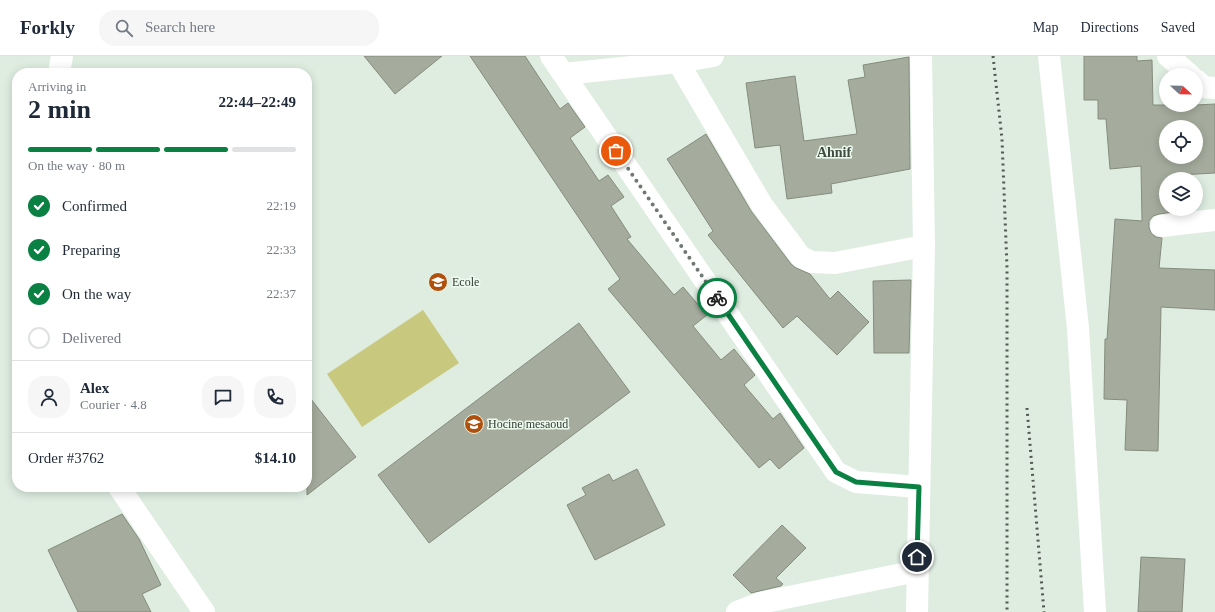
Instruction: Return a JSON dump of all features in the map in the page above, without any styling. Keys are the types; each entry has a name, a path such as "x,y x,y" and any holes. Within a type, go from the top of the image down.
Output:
{"street":[{"path":"60,68 62,56"},
{"path":"551,56 836,472 856,482 919,487"},
{"path":"564,74 678,62 713,56"},
{"path":"917,612 924,246 921,56"},
{"path":"1049,56 1078,328 1095,612"},
{"path":"1168,56 1182,68"},
{"path":"678,62 762,205 801,257 812,262 835,263 924,246"},
{"path":"1203,86 1215,88"},
{"path":"1162,226 1215,220"},
{"path":"122,492 204,612"},
{"path":"737,612 760,603 917,571"}],"shaded area":[{"path":"423,310 459,363 362,427 327,374"}],"building":[{"path":"364,56 442,56 395,94"},
{"path":"470,56 525,56 560,109 568,103 585,127 570,138 599,181 608,175 624,197 611,206 631,237 627,239 674,295 683,287 707,315 693,326 721,360 734,349 755,375 744,385 773,419 780,413 804,448 779,469 770,459 759,468 608,289 620,279"},
{"path":"1084,56 1137,56 1137,61 1152,60 1153,105 1159,105 1159,112 1203,112 1203,105 1215,104 1215,173 1159,172 1159,214 1153,216 1149,221 1151,233 1156,237 1162,238 1159,268 1215,270 1215,310 1161,307 1158,451 1125,450 1127,400 1104,399 1105,339 1107,339 1115,219 1142,221 1141,166 1110,169 1106,119 1098,119 1098,100 1084,100"},
{"path":"909,57 910,169 831,184 832,193 787,199 780,145 755,148 746,83 795,76 804,141 857,134 848,80 865,77 863,65"},
{"path":"706,134 751,211 791,264 796,268 810,274 830,299 838,291 869,322 837,355 797,316 783,328 708,235 713,231 667,159"},
{"path":"911,280 909,353 874,353 873,281"},
{"path":"579,323 630,392 429,543 378,475"},
{"path":"312,400 356,457 312,491"},
{"path":"637,469 665,525 595,560 567,505 586,495 582,488 609,474 613,481"},
{"path":"122,514 139,539 161,585 142,594 151,612 78,612 48,550"},
{"path":"782,525 806,548 776,578 783,584 781,586 751,593 733,575"},
{"path":"1141,557 1185,559 1182,612 1138,612"}],"railway":[{"path":"993,56 1002,139 1007,268 1007,612"},
{"path":"1027,408 1044,612"}],"way so far":[{"path":"616,151 717,298"}],"place":[{"name":"Ecole","path":"438,282"},
{"name":"Hocine mesaoud","path":"474,424"}],"district":[{"name":"Ahnif","path":"834,152"}],"route":[{"path":"717,298 836,472 856,482 919,487 917,557"}]}
